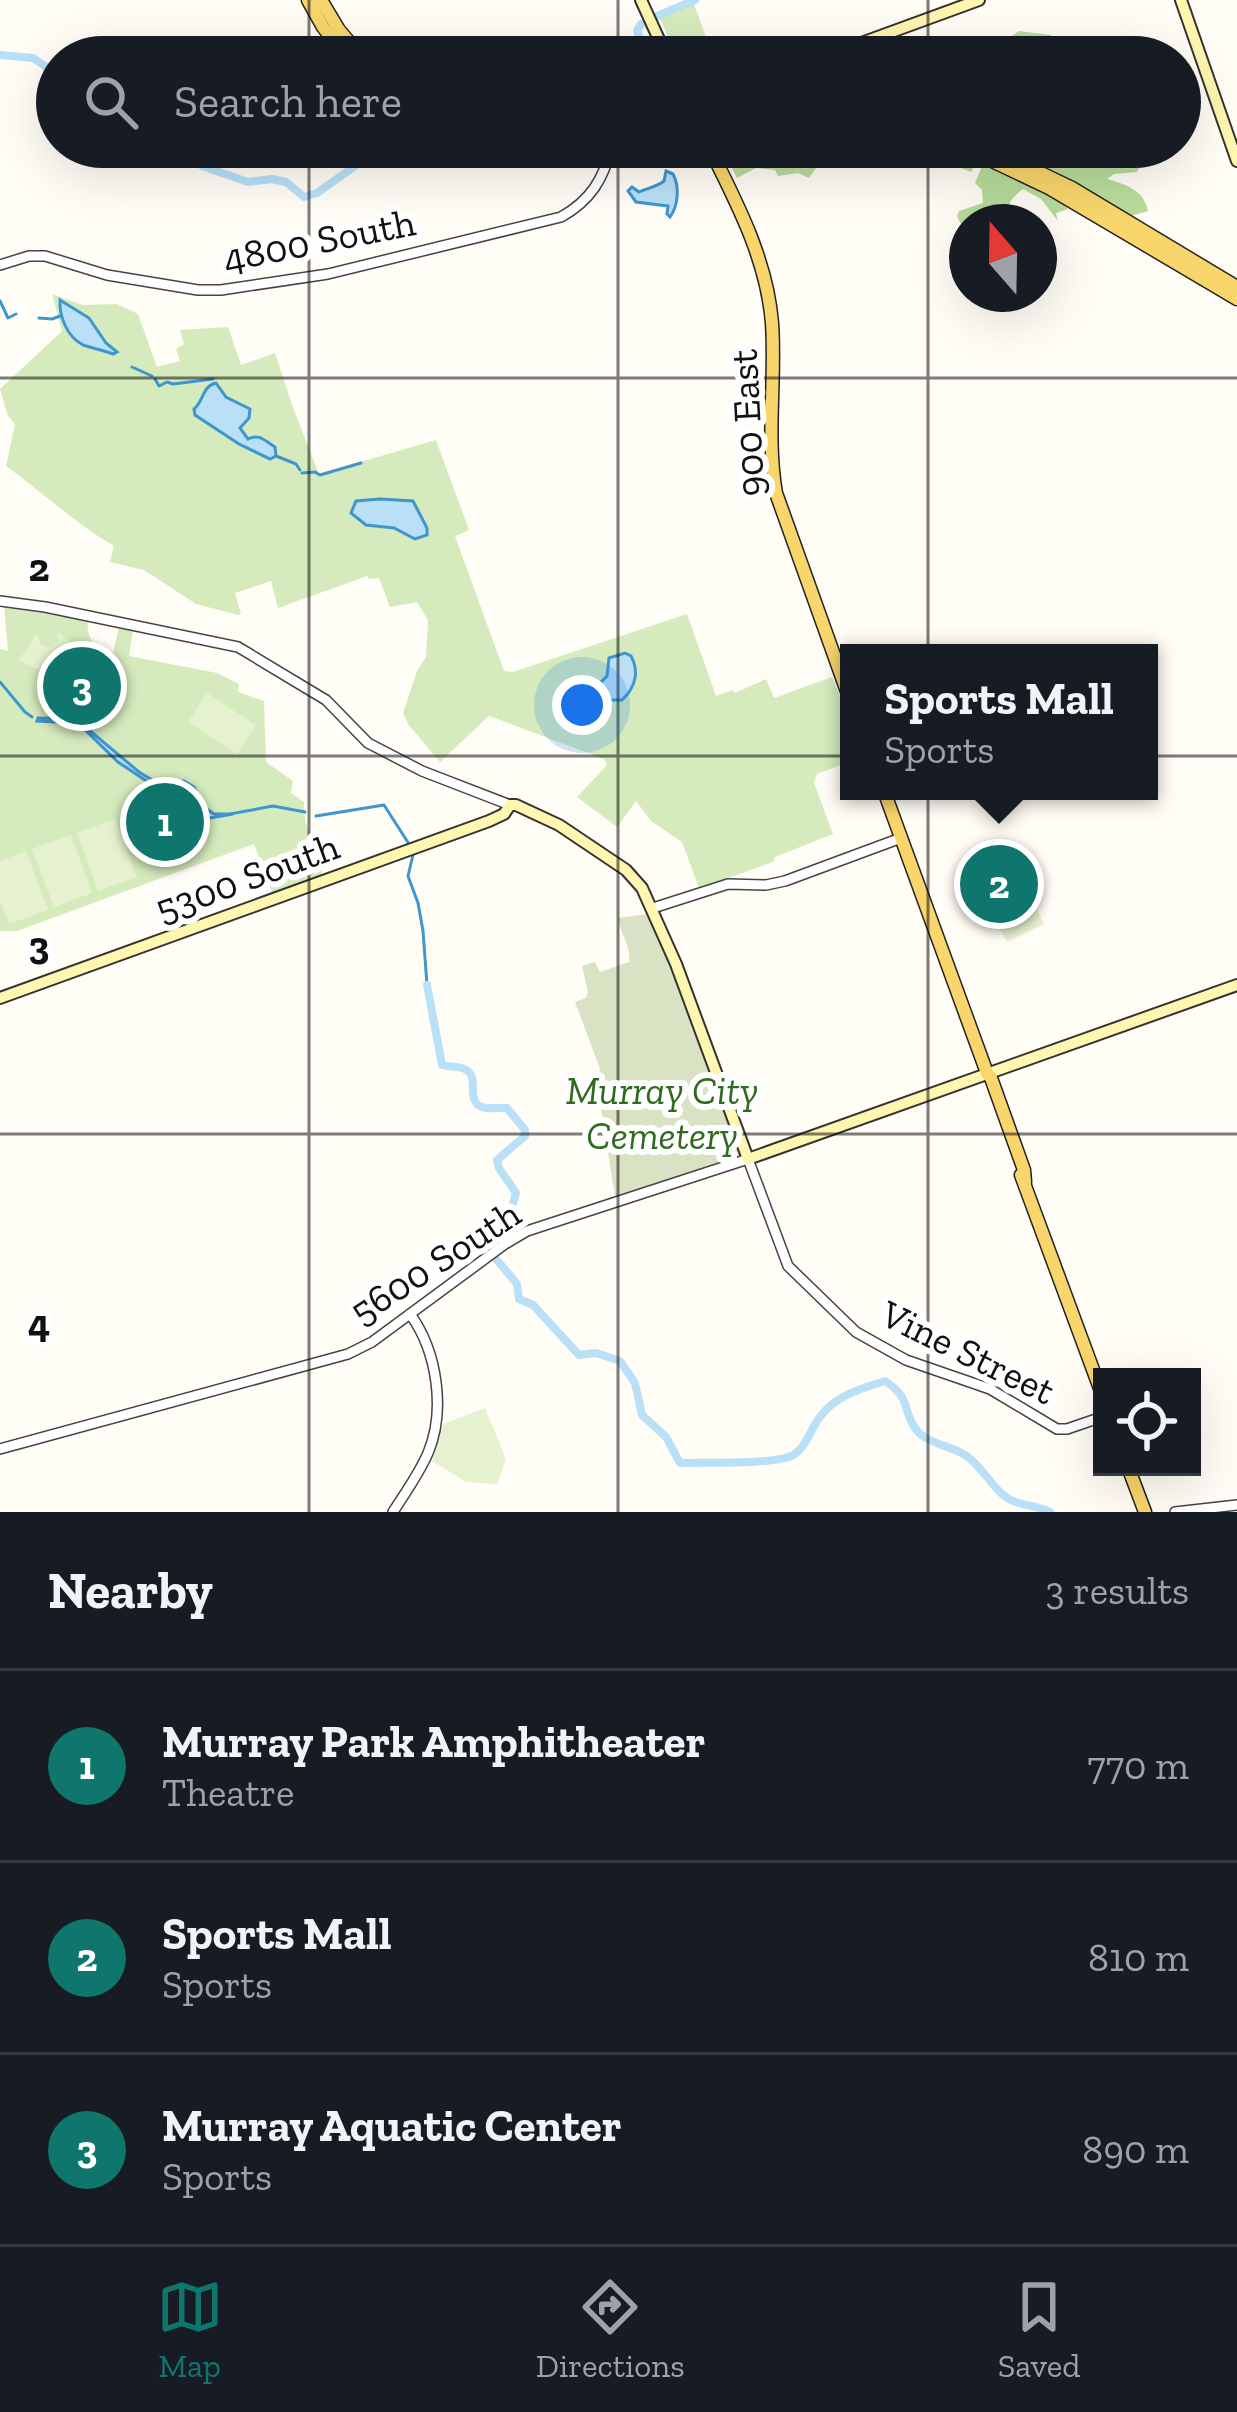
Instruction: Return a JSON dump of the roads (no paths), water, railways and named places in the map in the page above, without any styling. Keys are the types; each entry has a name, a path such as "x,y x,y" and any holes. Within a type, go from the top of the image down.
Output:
{"main road":[{"path":"315,0 335,36"},
{"path":"641,0 658,36"},
{"path":"881,36 979,0"},
{"path":"1180,0 1193,36"},
{"path":"328,24 340,36"},
{"path":"1201,59 1237,161"},
{"name":"900 East","path":"718,168 750,235 766,287 772,326 774,478 781,510 840,672"},
{"path":"1007,168 1237,299"},
{"path":"1033,168 1237,287"},
{"path":"772,440 787,455"},
{"path":"887,800 1093,1369"},
{"name":"Vine Street","path":"510,806 555,823 630,873 642,887 748,1159"},
{"name":"5300 South","path":"0,998 489,821 510,806"},
{"name":"5600 South","path":"748,1159 1237,986"},
{"path":"1131,1476 1145,1512"}],"street":[{"name":"4800 South","path":"0,265 45,256 107,275 212,291 328,274 561,217 587,199 604,168"},
{"name":"Vine Street","path":"0,601 238,647 326,700 366,742 422,771 510,806"},
{"path":"653,908 728,884 785,881 901,838"},
{"name":"Vine Street","path":"748,1159 788,1266 860,1335 913,1363 990,1390 1058,1429 1093,1420"},
{"name":"5600 South","path":"0,1449 348,1354 372,1342 527,1231 748,1159"},
{"path":"393,1512 424,1462 436,1426 432,1364 423,1334 410,1314"},
{"path":"1174,1512 1237,1505"}],"water":[{"path":"666,171 673,174 677,190 670,217 668,206 636,202 628,191 658,185"},
{"path":"60,300 89,318 117,352 77,341 65,325"},
{"path":"216,383 226,397 250,409 240,428 248,439 265,440 275,447 276,456 270,459 239,444 195,415 206,390"},
{"path":"356,501 413,501 427,535 415,539 394,528 366,525 351,513"},
{"path":"625,653 635,668 630,690 622,700 600,696 598,685 607,676 609,658"},
{"path":"38,718 76,719 139,772 154,781 184,781 214,814 233,814 198,815 118,762 78,723"}],"waterway":[{"path":"657,16 695,0"},
{"path":"639,36 641,24"},
{"path":"0,55 36,60"},
{"path":"208,168 248,182 286,182 304,197 352,168"},
{"path":"0,301 8,318 16,314"},
{"path":"39,318 60,316"},
{"path":"132,367 152,376"},
{"path":"155,379 159,386 213,379"},
{"path":"276,456 300,470"},
{"path":"302,473 320,475 361,463"},
{"path":"0,682 32,717"},
{"path":"316,816 384,805 409,844"},
{"path":"230,814 273,806 305,812"},
{"path":"413,855 408,876 423,931 427,985"},
{"path":"427,985 442,1065 468,1071 477,1104 507,1108 525,1130 525,1136 497,1160 516,1193 503,1239"},
{"path":"496,1259 517,1284 519,1299 533,1305 579,1355 596,1353 620,1361 635,1383 642,1415 666,1437 680,1463 756,1462 793,1455 833,1403 885,1381 902,1398 920,1433 965,1455 1006,1497 1050,1512"}],"place":[{"name":"Murray Aquatic Center","path":"82,686"},
{"name":"Murray Park Amphitheater","path":"165,822"},
{"name":"Sports Mall","path":"999,884"}],"park label":[{"name":"Murray City Cemetery","path":"662,1112"}]}
